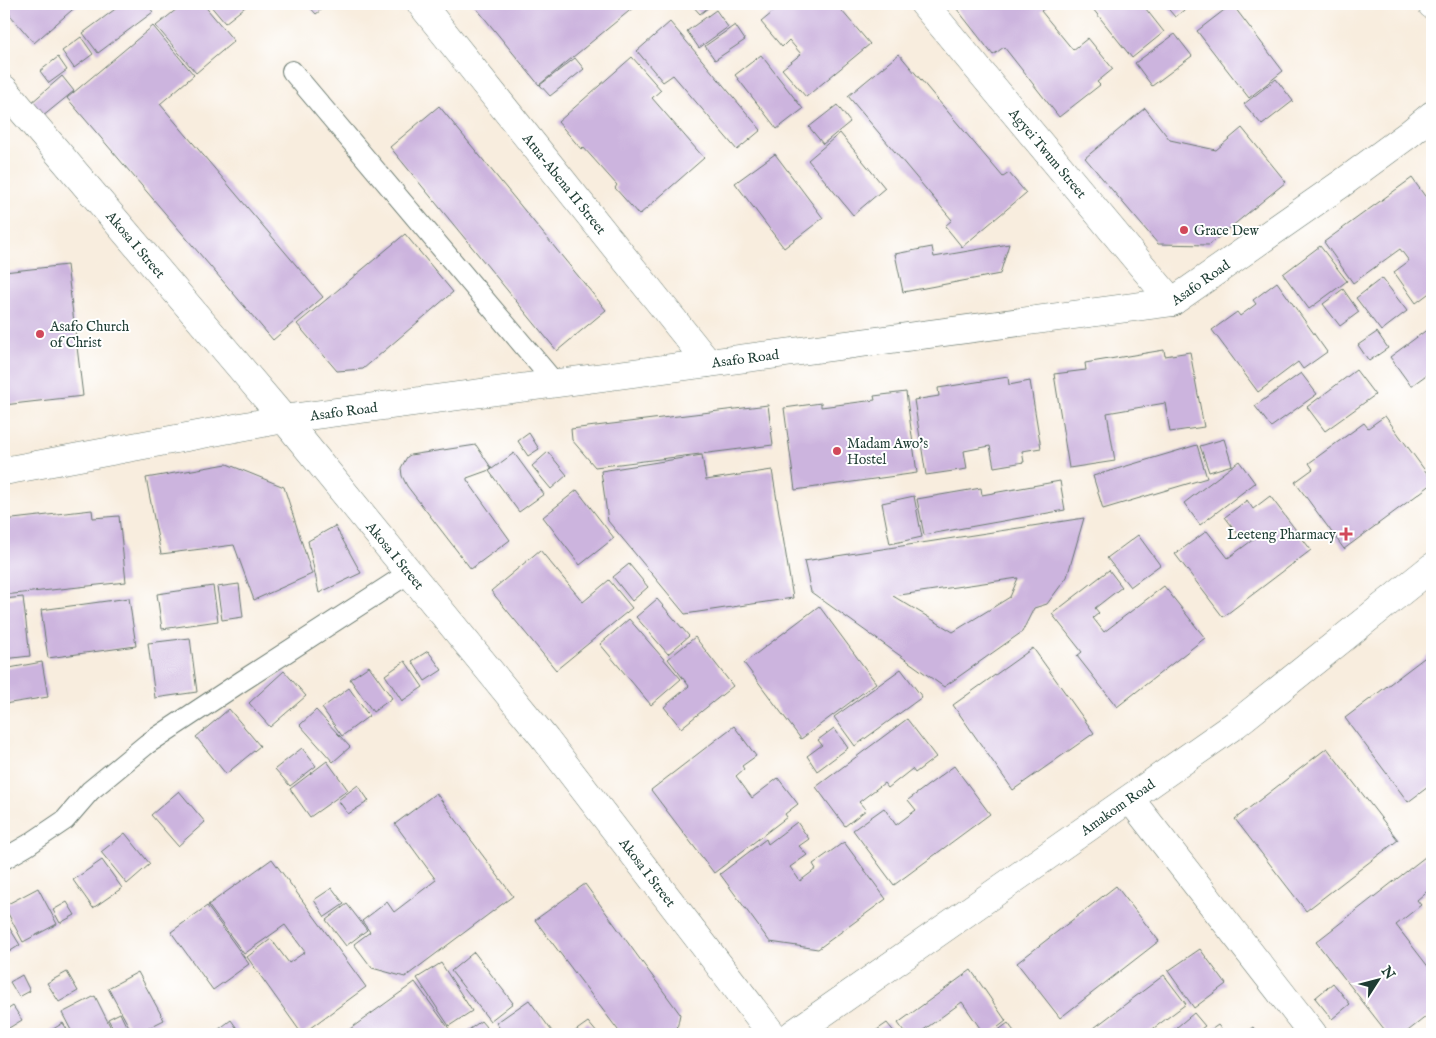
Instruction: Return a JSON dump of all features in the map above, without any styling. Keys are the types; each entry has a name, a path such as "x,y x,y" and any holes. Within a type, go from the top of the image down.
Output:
{"street":[{"name":"Atua-Abena II Street","path":"420,4 708,363"},
{"name":"Agyei Twum Street","path":"924,4 1172,302"},
{"name":"Akosa I Street","path":"4,89 284,419 546,740 772,1034"},
{"name":"Asafo Road","path":"4,471 284,419 1172,302 1340,184 1432,115"},
{"name":"Amakom Road","path":"793,1034 1236,724 1432,568"},
{"path":"1130,798 1313,1034"}],"lane":[{"path":"292,71 555,383"},
{"path":"4,859 65,820 90,791 147,744 409,573"}],"building":[{"path":"4,4 79,4 34,43 4,8"},
{"path":"122,4 147,4 153,12 98,53 83,33"},
{"path":"183,4 203,4 234,41 196,73 156,26"},
{"path":"209,4 249,4 225,23"},
{"path":"307,4 329,4 316,14"},
{"path":"473,4 632,4 634,7 539,85"},
{"path":"691,4 713,4 700,14"},
{"path":"783,4 836,4 870,44 806,97 782,69 801,54 789,40 782,47 761,22"},
{"path":"953,4 1050,4 1041,11 1073,50 1088,38 1113,69 1097,82 1100,85 1059,117 1004,47 993,55"},
{"path":"1089,4 1142,4 1164,32 1132,58"},
{"path":"1164,4 1192,4 1175,17"},
{"path":"1232,4 1283,71 1249,98 1197,31"},
{"path":"716,10 728,27 699,48 687,31"},
{"path":"670,22 761,130 737,150 673,75 663,82 637,51"},
{"path":"735,25 745,40 715,60 705,46"},
{"path":"153,26 194,75 160,104 323,297 273,340 67,98"},
{"path":"1175,34 1192,56 1152,86 1135,63"},
{"path":"81,37 93,54 74,68 62,51"},
{"path":"899,54 1003,177 1009,173 1026,193 962,247 945,226 952,220 848,96"},
{"path":"761,55 803,109 777,129 735,75"},
{"path":"58,57 67,70 49,83 40,71"},
{"path":"632,57 661,90 652,98 704,158 639,215 615,188 617,185 583,147 581,149 558,122"},
{"path":"575,58 584,69 550,96 540,85"},
{"path":"62,76 74,91 42,117 31,103"},
{"path":"1276,79 1293,101 1262,125 1244,104"},
{"path":"837,105 850,122 823,144 809,127"},
{"path":"439,106 606,310 557,351 390,147"},
{"path":"1145,108 1170,140 1216,150 1242,128 1286,182 1209,245 1158,244 1085,158"},
{"path":"840,133 885,188 853,215 808,160"},
{"path":"775,154 823,218 784,248 735,183"},
{"path":"1412,178 1432,206 1432,291 1416,303 1394,272 1409,261 1400,249 1353,283 1324,242"},
{"path":"405,234 453,292 363,369 337,371 297,324"},
{"path":"1009,244 1000,274 903,292 895,254 932,247 934,257"},
{"path":"1320,246 1347,281 1309,309 1283,274"},
{"name":"Asafo Church of Christ","path":"67,265 83,396 4,405 4,272"},
{"path":"1382,278 1407,311 1381,331 1356,298"},
{"path":"1277,282 1327,352 1303,369 1298,362 1258,392 1212,330 1237,312 1240,316 1256,304 1253,300"},
{"path":"1343,289 1359,312 1340,326 1323,304"},
{"path":"1432,326 1432,371 1411,386 1390,357"},
{"path":"1377,332 1388,348 1369,361 1358,345"},
{"path":"1164,350 1165,356 1190,352 1204,427 1170,432 1165,403 1107,413 1115,461 1069,468 1054,374 1086,370 1085,363"},
{"path":"1356,370 1375,395 1325,431 1307,407"},
{"path":"1301,373 1317,394 1271,427 1255,406"},
{"path":"1008,377 1009,385 1030,381 1041,448 1022,451 1024,462 994,467 990,446 964,451 967,469 926,475 914,400 939,396 938,388"},
{"path":"906,392 917,473 795,490 784,408 821,403 821,407 875,400 874,396"},
{"path":"768,405 773,445 595,467 572,440 571,429"},
{"path":"1385,416 1432,480 1432,484 1344,549 1295,482 1313,469 1309,463 1364,423 1368,428"},
{"path":"529,433 539,449 528,456 518,441"},
{"path":"1224,439 1232,465 1209,472 1200,446"},
{"path":"476,445 492,469 467,478 467,480 510,540 471,569 407,486 402,476 401,468 410,455"},
{"path":"1197,445 1207,478 1103,509 1093,476"},
{"path":"548,452 567,475 551,489 532,466"},
{"path":"514,453 544,494 519,512 489,471"},
{"path":"702,455 706,480 772,470 793,598 685,614 608,521 601,471"},
{"path":"1239,461 1255,483 1200,525 1184,503"},
{"path":"227,464 284,487 312,574 254,600 234,545 161,554 146,478"},
{"path":"1060,481 1065,510 924,535 917,499 981,488 982,495"},
{"path":"577,490 614,538 580,565 543,517"},
{"path":"914,496 922,537 890,544 882,503"},
{"path":"1270,496 1311,550 1223,617 1175,554 1207,531 1228,558 1254,539 1249,532 1241,538 1225,517 1247,500 1253,509"},
{"path":"92,510 93,518 119,516 126,582 4,595 4,520"},
{"path":"1084,518 1067,577 1047,604 1034,608 1022,632 944,687 811,592 804,561","holes":["1018,578 1010,597 953,632 893,596"]},
{"path":"335,526 361,573 319,593 308,541"},
{"path":"1138,535 1160,565 1130,587 1107,558"},
{"path":"540,550 583,602 609,580 632,608 556,670 491,591"},
{"path":"629,564 648,587 632,601 613,577"},
{"path":"1109,570 1122,587 1095,608 1099,613 1093,618 1104,632 1164,586 1205,638 1117,707 1077,656 1082,652 1052,614"},
{"path":"239,584 243,617 222,620 217,587"},
{"path":"213,586 218,621 162,629 157,594"},
{"path":"23,597 30,656 4,659 4,599"},
{"path":"129,598 136,646 48,658 41,610"},
{"path":"657,599 689,636 668,654 636,617"},
{"path":"819,606 876,683 801,739 744,663"},
{"path":"629,619 681,679 651,705 600,644"},
{"path":"695,637 733,686 681,728 664,707 689,686 668,659"},
{"path":"190,638 197,692 155,698 148,643"},
{"path":"1033,648 1094,733 1013,790 953,705"},
{"path":"428,651 442,670 425,681 412,661"},
{"path":"1432,652 1432,784 1408,802 1345,718"},
{"path":"405,661 423,687 402,701 385,675"},
{"path":"42,662 48,697 4,704 4,669"},
{"path":"369,666 392,698 373,712 350,679"},
{"path":"901,669 922,697 855,746 834,717"},
{"path":"284,671 306,696 270,727 249,703"},
{"path":"349,688 369,716 342,736 322,708"},
{"path":"229,709 260,746 226,774 196,737"},
{"path":"316,710 350,747 333,762 300,725"},
{"path":"907,719 936,757 915,773 912,769 888,788 884,783 859,802 866,810 845,826 816,787"},
{"path":"734,726 756,756 742,766 744,769 736,776 752,798 778,778 798,804 785,814 787,817 714,873 651,790"},
{"path":"834,728 848,748 817,771 807,756 822,745 818,740"},
{"path":"302,748 316,766 290,786 275,769"},
{"path":"1327,748 1398,840 1306,911 1235,819"},
{"path":"327,761 348,790 310,817 290,789"},
{"path":"954,766 990,814 894,885 853,830 884,808 896,825 916,810 908,800"},
{"path":"358,785 369,801 348,814 338,800"},
{"path":"179,791 205,822 178,846 151,815"},
{"path":"436,793 513,896 405,977 372,968 354,944 370,932 362,921 387,902 394,912 436,880 395,824"},
{"path":"797,822 809,839 799,846 807,855 790,867 800,881 816,869 813,864 844,842 886,899 818,949 770,942 720,874 766,839 768,844"},
{"path":"125,833 150,864 127,884 101,852"},
{"path":"1425,857 1432,867 1432,887 1417,900 1421,905 1396,925 1430,969 1432,968 1432,1012 1404,1034 1388,1034 1316,942"},
{"path":"272,859 366,987 302,1034 247,957 271,939 289,963 305,952 285,925 244,954 208,905"},
{"path":"102,860 122,888 93,908 73,880"},
{"path":"585,884 680,1014 676,1034 621,1034 535,920"},
{"path":"1116,886 1159,941 1060,1018 1017,963"},
{"path":"38,888 57,924 23,942 4,906"},
{"path":"332,888 344,904 325,917 314,900"},
{"path":"67,902 75,915 60,923 53,910"},
{"path":"347,904 367,930 346,946 326,920"},
{"path":"207,906 249,964 213,990 171,932"},
{"path":"9,927 20,945 4,955 4,931"},
{"path":"1200,949 1226,984 1194,1008 1168,971"},
{"path":"474,952 513,1003 490,1021 451,971"},
{"path":"441,963 472,1011 449,1026 417,978"},
{"path":"971,970 1006,1021 989,1034 984,1034 962,1002 918,1034 906,1034 898,1023"},
{"path":"67,972 78,991 59,1002 47,983"},
{"path":"138,972 164,1020 133,1034 108,988"},
{"path":"22,975 30,991 19,997 10,982"},
{"path":"1164,975 1186,1004 1146,1034 1086,1034"},
{"path":"415,982 450,1030 444,1034 343,1034"},
{"path":"1333,983 1350,1004 1332,1019 1315,998"},
{"path":"95,996 114,1034 73,1034 62,1013"},
{"path":"529,1000 554,1034 504,1034 496,1023"},
{"path":"13,1006 22,1020 4,1031 4,1012"},
{"path":"120,1013 130,1034 116,1034 108,1019"},
{"path":"1194,1013 1205,1026 1194,1034 1173,1034 1171,1032"},
{"path":"231,1020 241,1034 217,1034 215,1032"},
{"path":"481,1021 492,1034 463,1034"},
{"path":"588,1022 598,1034 571,1034"},
{"path":"63,1023 70,1034 51,1034 50,1031"},
{"path":"887,1023 896,1034 871,1034"},
{"path":"1008,1023 1016,1034 993,1034"},
{"path":"1218,1025 1225,1034 1205,1034"},
{"path":"1253,1027 1258,1034 1243,1034"}],"place":[{"name":"Grace Dew","path":"1184,230"},
{"name":"Asafo Church of Christ","path":"40,334"},
{"name":"Madam Awo's Hostel","path":"837,451"},
{"name":"Leeteng Pharmacy","path":"1346,534"}]}
